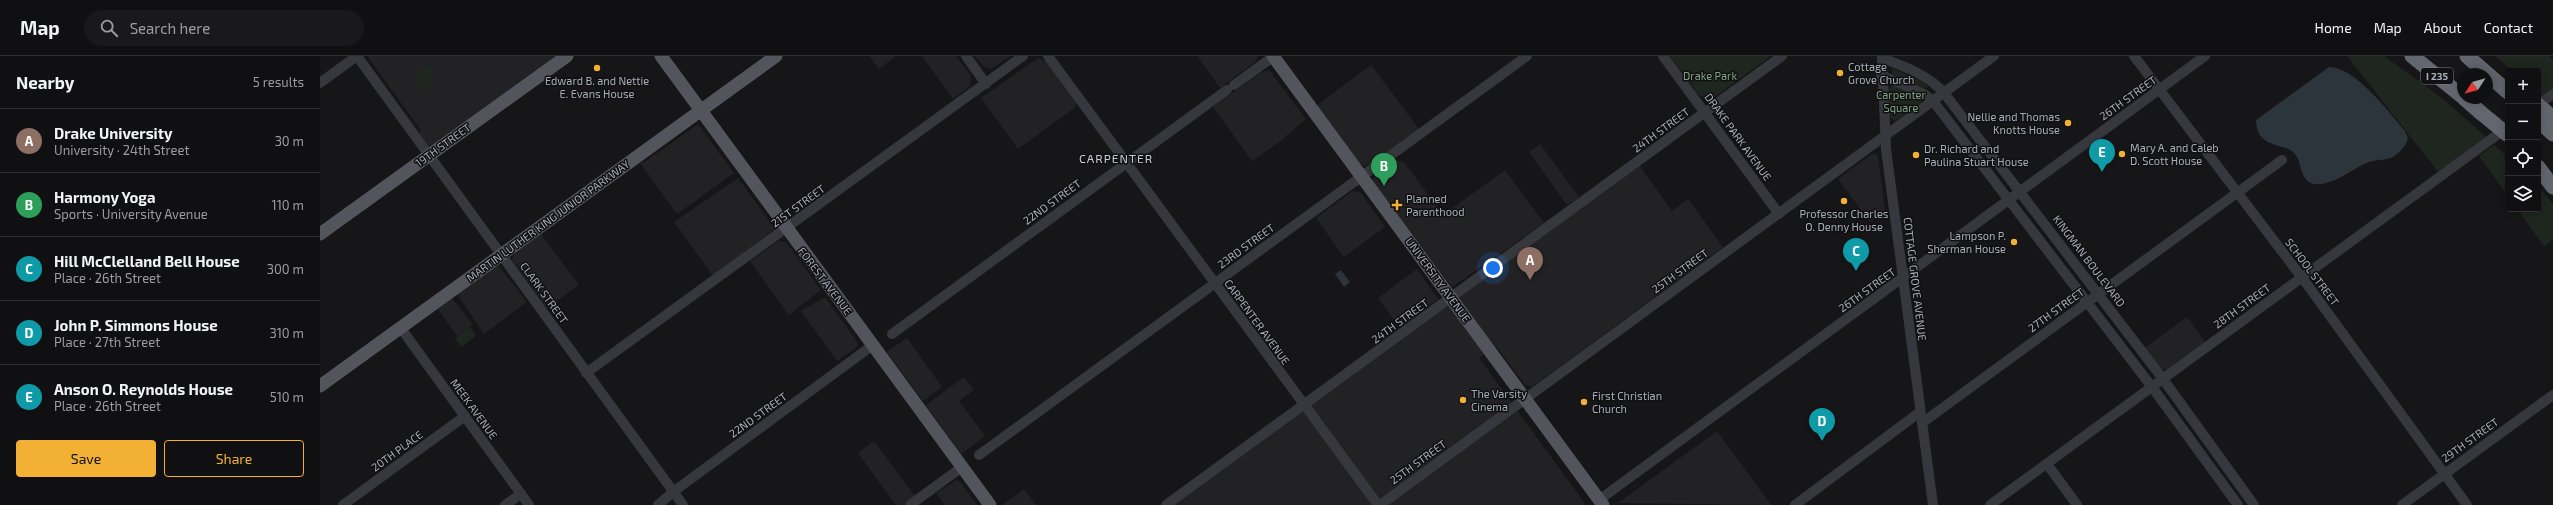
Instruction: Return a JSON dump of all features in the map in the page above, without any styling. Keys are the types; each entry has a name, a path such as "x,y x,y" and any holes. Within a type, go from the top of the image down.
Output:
{"highway":[{"name":"I 235","path":"2412,56 2457,93"},
{"path":"2467,56 2505,80"},
{"path":"2467,56 2505,89"},
{"name":"I 235","path":"2470,104 2505,133"},
{"path":"2541,108 2553,118"},
{"path":"2541,123 2552,134"},
{"path":"2541,165 2553,175"},
{"path":"2541,171 2553,187"}],"main road":[{"name":"19TH STREET","path":"320,234 567,56"},
{"name":"FOREST AVENUE","path":"661,56 990,505"},
{"name":"MARTIN LUTHER KING JUNIOR PARKWAY","path":"320,386 776,56"},
{"name":"UNIVERSITY AVENUE","path":"1273,56 1601,502"}],"street":[{"path":"320,83 357,56"},
{"name":"CLARK STREET","path":"357,56 683,505"},
{"path":"966,56 986,84"},
{"name":"21ST STREET","path":"586,373 787,229 1023,56"},
{"name":"CARPENTER AVENUE","path":"1048,56 1303,406 1379,505"},
{"name":"22ND STREET","path":"892,334 1273,56"},
{"name":"23RD STREET","path":"979,454 1527,56"},
{"name":"DRAKE PARK AVENUE","path":"1664,56 1780,214"},
{"name":"24TH STREET","path":"1166,505 1782,56"},
{"name":"25TH STREET","path":"1379,505 1526,400 1994,56"},
{"name":"SCHOOL STREET","path":"2134,56 2302,278 2467,505"},
{"name":"26TH STREET","path":"1601,502 2205,56"},
{"name":"KINGMAN BOULEVARD","path":"1882,57 1932,81 1944,93 2163,379 2254,505"},
{"name":"COTTAGE GROVE AVENUE","path":"1882,57 1884,137 1933,505"},
{"path":"1882,75 1924,94 1933,101 2152,387 2238,505"},
{"path":"2539,104 2553,94"},
{"name":"28TH STREET","path":"1990,505 2505,129"},
{"name":"27TH STREET","path":"1922,423 2282,160"},
{"name":"MEEK AVENUE","path":"400,327 529,505"},
{"name":"22ND STREET","path":"658,505 673,492 873,346"},
{"name":"29TH STREET","path":"2402,505 2553,395"},
{"path":"1795,505 1920,412"},
{"name":"20TH PLACE","path":"343,505 465,416"},
{"path":"2047,464 2077,505"},
{"path":"910,505 962,467"},
{"path":"505,505 521,494"}],"shaded area":[{"path":"367,56 557,56 430,147 420,135 420,129"},
{"path":"869,56 896,56 879,69"},
{"path":"922,56 956,56 971,76 970,86 953,99"},
{"path":"975,56 1011,56 991,69 984,67"},
{"path":"1197,56 1258,56 1256,61 1220,88"},
{"path":"1038,58 1047,62 1077,104 1073,109 1018,149 981,98"},
{"path":"1371,65 1419,129 1369,165 1365,166 1359,163 1317,105"},
{"path":"2329,67 2339,69 2350,74 2360,82 2381,102 2405,131 2408,138 2404,148 2393,157 2369,162 2336,180 2322,184 2315,184 2306,180 2299,161 2294,153 2284,147 2266,141 2261,136 2256,120"},
{"path":"1269,70 1306,119 1282,140 1252,161 1213,107 1262,72"},
{"path":"698,124 734,173 677,214 640,163 646,161"},
{"path":"1540,144 1579,197 1567,205 1529,152"},
{"path":"1872,154 1878,155 1885,211 1870,222 1838,179"},
{"path":"1396,160 1404,162 1443,215 1505,170 1544,223 1452,287 1372,181 1374,176 1390,168 1395,164"},
{"path":"1637,162 1672,211 1688,199 1723,247 1532,387 1525,385 1496,346 1479,358 1586,505 1166,505"},
{"path":"738,178 775,229 713,276 674,222"},
{"path":"1353,191 1361,193 1385,227 1344,257 1316,218"},
{"path":"541,234 579,285 547,308 512,260 514,254"},
{"path":"778,241 786,242 821,290 789,315 750,261"},
{"path":"498,265 527,302 484,334 457,294"},
{"path":"1417,269 1438,299 1400,328 1378,298"},
{"path":"1341,270 1350,282 1344,287 1335,274"},
{"path":"825,297 858,343 856,348 837,361 801,311"},
{"path":"452,298 473,325 457,336 438,309"},
{"path":"2187,317 2205,342 2167,370 2160,369 2144,348"},
{"path":"907,338 942,387 923,401 887,352"},
{"path":"964,377 974,390 959,401 985,436 961,454 926,405"},
{"path":"1717,431 1771,505 1618,503"},
{"path":"874,441 915,496 902,505 896,505 858,453"},
{"path":"957,480 977,505 945,505 936,493"},
{"path":"1024,489 1036,505 1002,505"}],"green space":[{"name":"Drake Park","path":"1670,56 1771,56 1712,99 1707,100 1699,95"},
{"path":"2347,56 2384,56 2442,98 2487,138 2439,173"},
{"path":"2495,56 2549,56 2553,60 2553,89 2542,98 2541,97 2541,68 2509,68"},
{"path":"430,64 434,70 431,73 435,76 430,90 422,95 425,91 412,73"},
{"path":"1892,68 1923,82 1929,87 1924,88 1892,74"},
{"name":"Carpenter Square","path":"1892,85 1922,99 1921,103 1895,121 1889,117 1888,90"},
{"path":"2494,145 2505,154 2505,192 2479,156"},
{"path":"2541,190 2553,204 2553,239 2544,246 2519,212 2541,212"},
{"path":"470,327 476,336 461,347 455,338"}],"place":[{"name":"Edward B. and Nettie E. Evans House","path":"597,68"},
{"name":"Cottage Grove Church","path":"1840,73"},
{"name":"Nellie and Thomas Knotts House","path":"2068,123"},
{"name":"Mary A. and Caleb D. Scott House","path":"2122,154"},
{"name":"Dr. Richard and Paulina Stuart House","path":"1916,155"},
{"name":"Anson O. Reynolds House","path":"2102,172"},
{"name":"Harmony Yoga","path":"1384,186"},
{"name":"Professor Charles O. Denny House","path":"1844,201"},
{"name":"Planned Parenthood","path":"1397,205"},
{"name":"Lampson P. Sherman House","path":"2014,242"},
{"name":"Hill McClelland Bell House","path":"1856,271"},
{"name":"Drake University","path":"1530,280"},
{"name":"The Varsity Cinema","path":"1463,400"},
{"name":"First Christian Church","path":"1584,402"},
{"name":"John P. Simmons House","path":"1822,441"}],"district":[{"name":"CARPENTER","path":"1116,159"}]}
